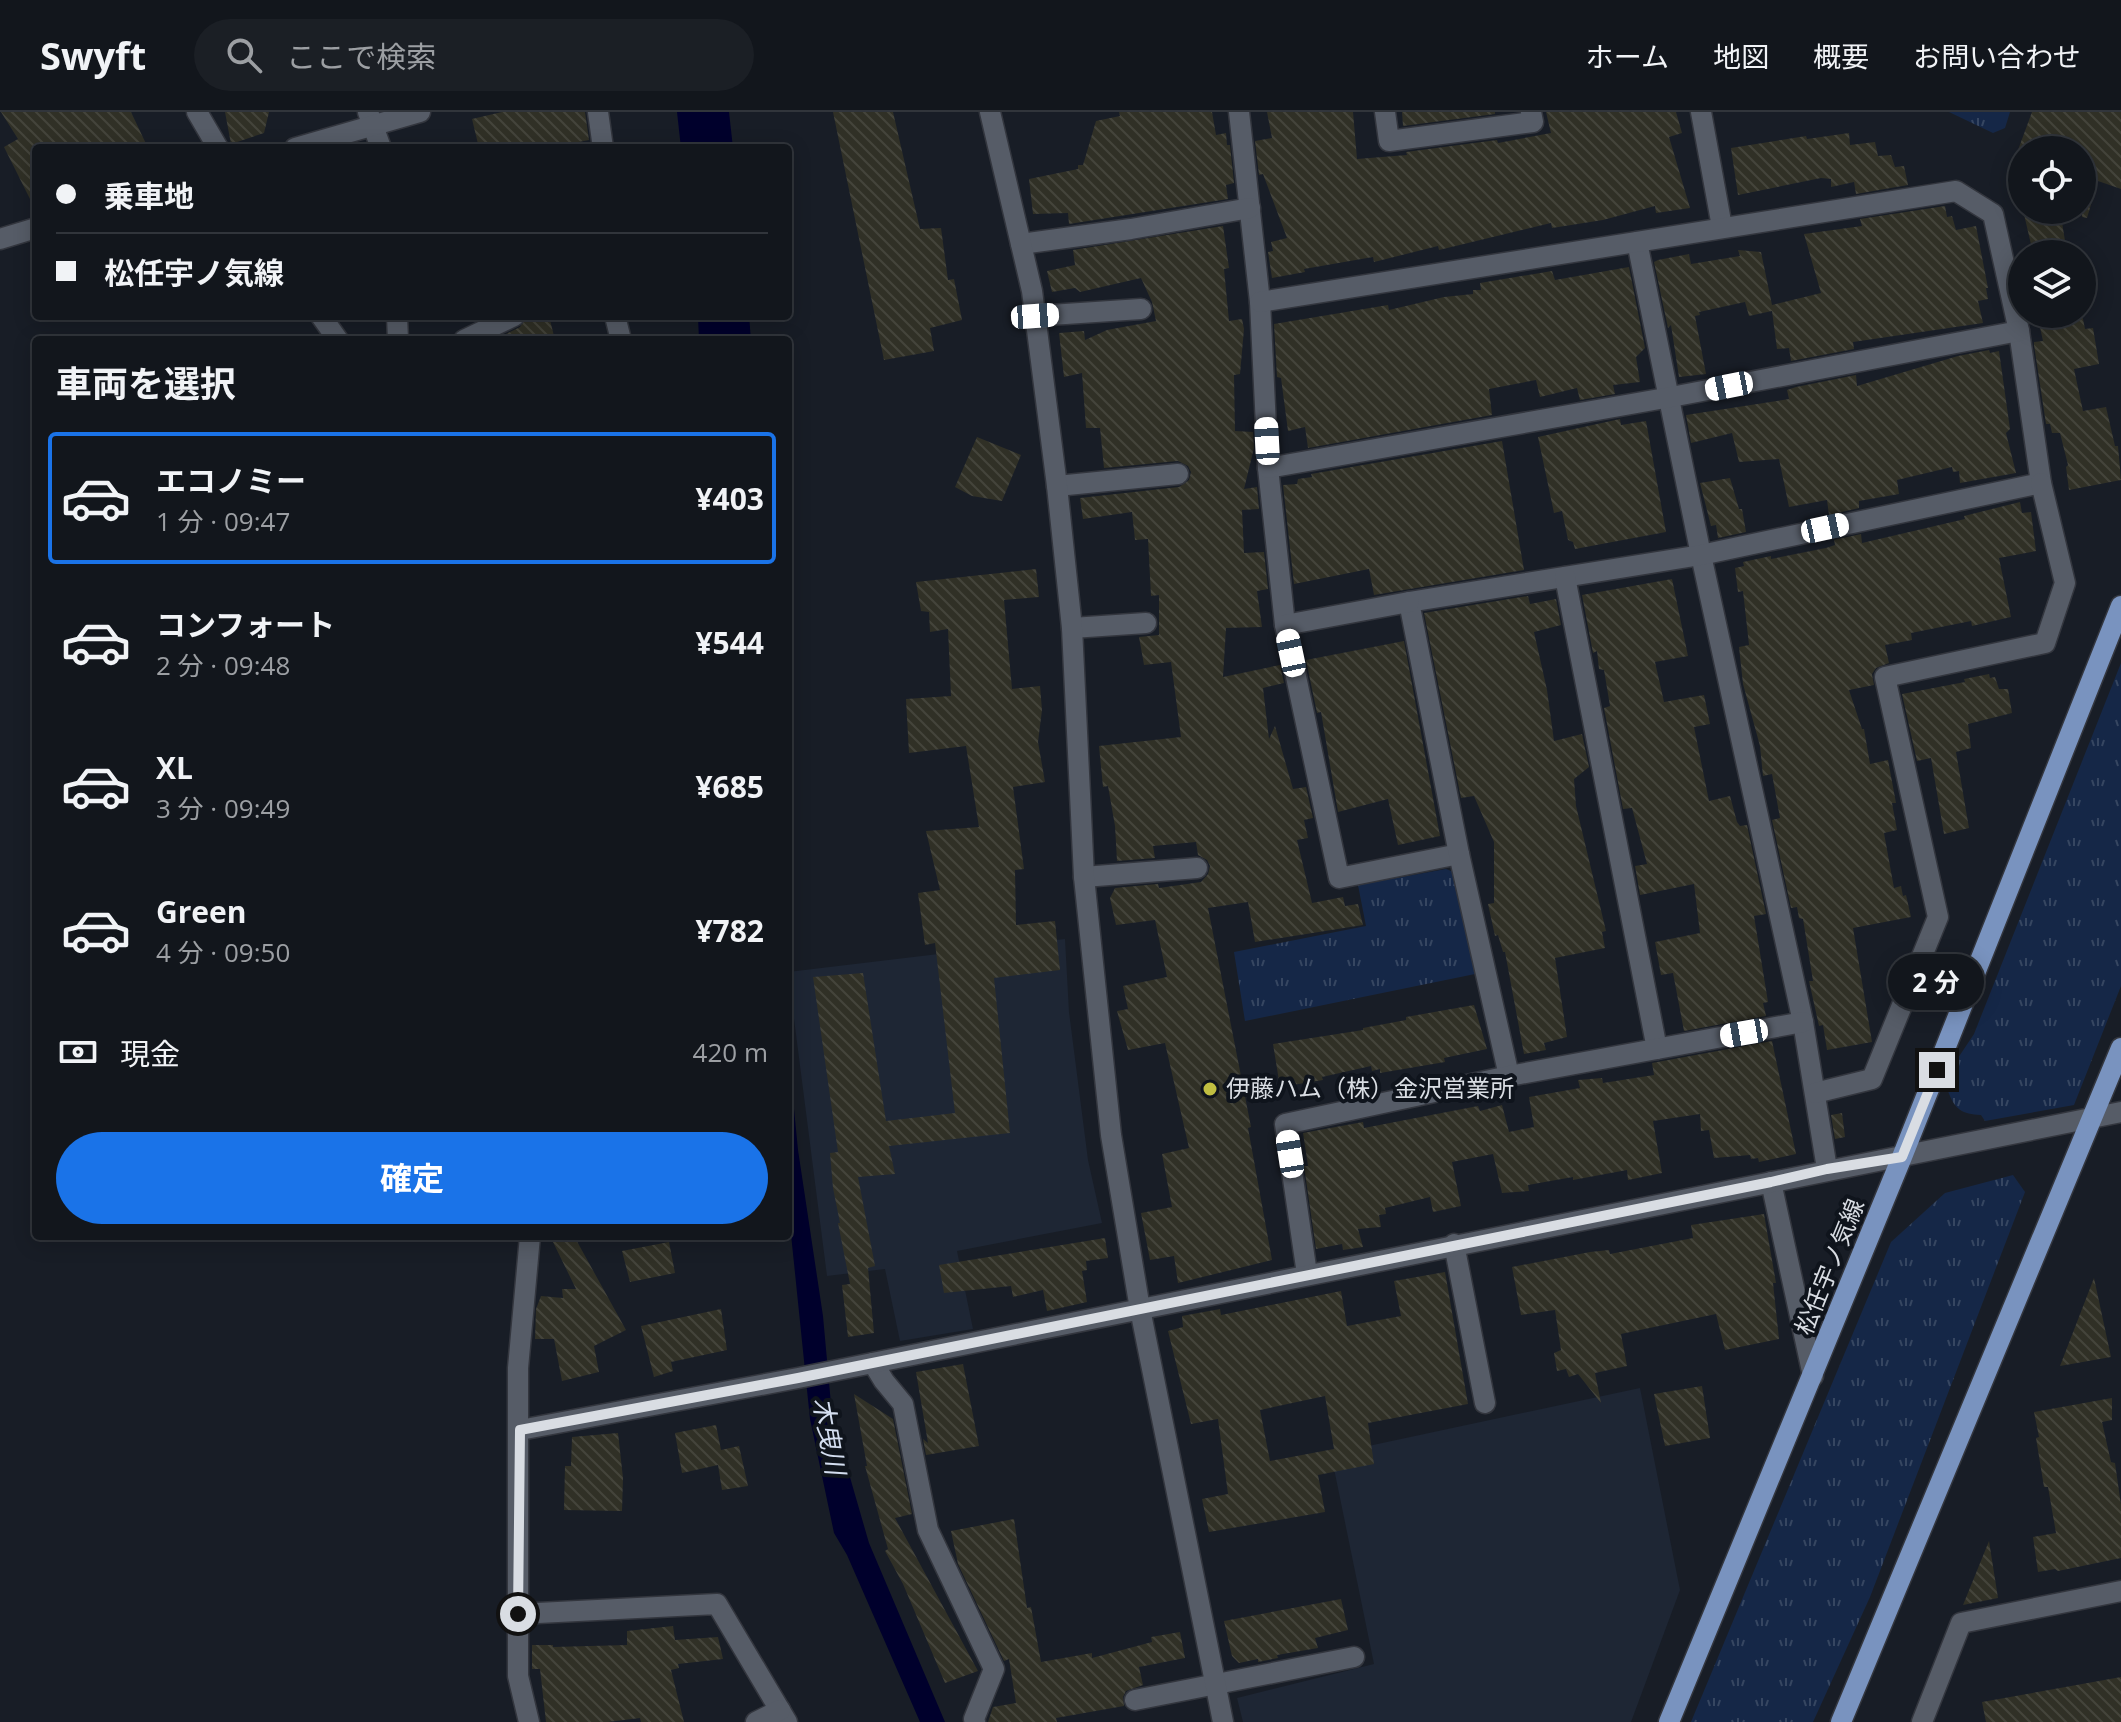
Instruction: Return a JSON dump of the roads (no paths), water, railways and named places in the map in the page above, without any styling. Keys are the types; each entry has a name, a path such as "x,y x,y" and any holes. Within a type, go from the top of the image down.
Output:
{"main road":[{"name":"松任宇ノ気線","path":"1669,1722 1902,1157 2121,606"},
{"path":"1841,1722 2121,1048"}],"street":[{"path":"197,112 216,144"},
{"path":"305,144 370,119 420,112"},
{"path":"598,112 602,144"},
{"path":"990,112 1032,291 1057,486 1072,628 1084,877 1111,1135 1140,1309 1223,1722"},
{"path":"1239,112 1260,302 1268,468 1285,625 1339,878 1459,854"},
{"path":"1385,112 1389,141 1533,122 1531,112"},
{"path":"1701,112 1722,227"},
{"path":"370,119 379,144"},
{"path":"1260,302 1956,191 1993,214 2019,331 2041,483 2065,583 2045,643 1885,677 1938,917 1872,1079 1815,1093"},
{"path":"1021,244 1250,208"},
{"path":"0,239 32,229"},
{"path":"1637,242 1701,555 1803,1022 1827,1169"},
{"path":"1035,316 1141,309"},
{"path":"472,336 506,320"},
{"path":"1268,468 1671,397 2019,331"},
{"path":"1057,486 1178,474"},
{"path":"1285,625 1701,555 2041,483"},
{"path":"1565,577 1657,1049"},
{"path":"1409,602 1459,854 1509,1076"},
{"path":"1072,628 1146,623"},
{"path":"1084,877 1197,868"},
{"path":"1307,1274 1285,1124 1509,1076 1803,1022"},
{"path":"520,1430 798,1378 2121,1112"},
{"path":"1771,1182 1813,1376"},
{"path":"529,1722 518,1676 518,1368 530,1240"},
{"path":"1454,1244 1485,1403"},
{"path":"873,1363 903,1404 928,1530 994,1669 975,1722"},
{"path":"1922,1722 1961,1623 2121,1591"},
{"path":"518,1614 717,1604 784,1716 756,1722"},
{"path":"1135,1700 1354,1657"}],"water":[{"path":"677,112 729,112 733,144 681,144"},
{"path":"698,320 749,320 751,336 699,336"},
{"name":"木曳川","path":"792,1088 823,1316 832,1415 869,1543 945,1722 920,1722 847,1555 834,1533 810,1419 792,1240"}],"place":[{"name":"伊藤ハム（株）金沢営業所","path":"1210,1089"}]}
